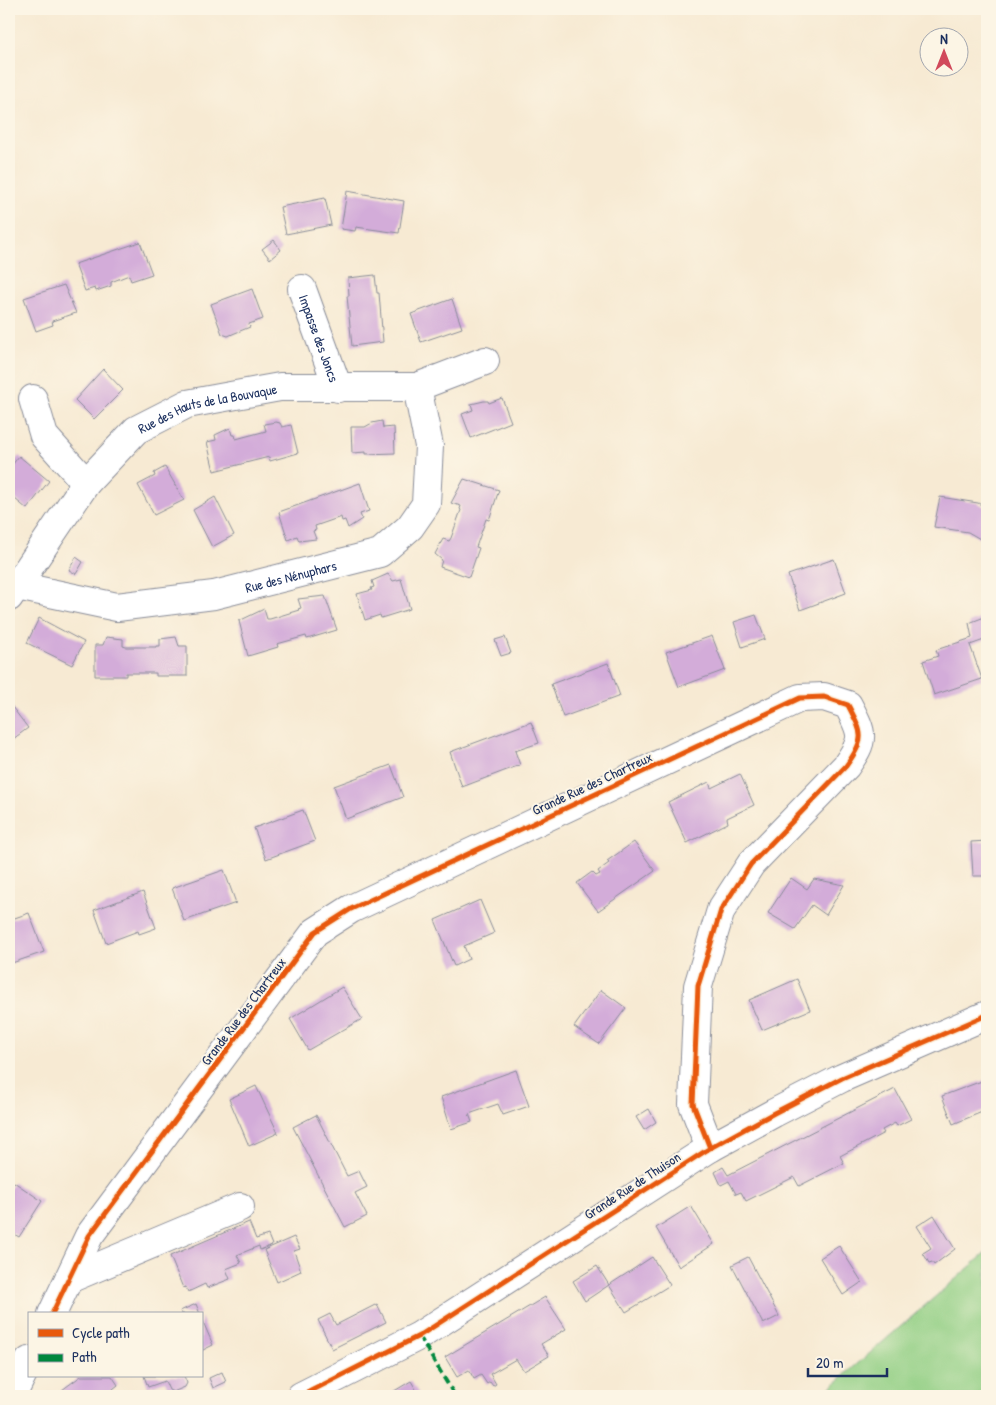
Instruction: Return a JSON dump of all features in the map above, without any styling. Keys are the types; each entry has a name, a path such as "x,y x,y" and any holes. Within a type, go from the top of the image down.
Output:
{"street":[{"name":"Impasse des Joncs","path":"302,289 338,388"},
{"name":"Rue des Hauts de la Bouvaque","path":"13,592 86,484 136,430 187,404 280,387 417,387 485,361"},
{"name":"Rue des Nénuphars","path":"13,592 117,607 214,595 380,553 410,527 426,504 429,446 417,387"},
{"path":"33,399 44,436 86,484"},
{"name":"Grande Rue des Chartreux","path":"53,1312 89,1236 315,932 350,909 800,698 824,697 848,705 860,729 858,749 846,766 751,864 721,910 698,986 692,1104 710,1148"},
{"name":"Grande Rue de Thuison","path":"301,1396 418,1336 710,1148 842,1078 987,1015"},
{"path":"69,1279 240,1207"},
{"path":"12,1396 28,1363"}],"green space":[{"path":"987,1252 987,1396 822,1396 841,1378"}],"building":[{"path":"347,191 404,201 399,233 356,227 355,231 341,229"},
{"path":"325,198 331,225 286,234 280,207"},
{"path":"274,240 281,250 270,259 262,249"},
{"path":"140,242 152,274 131,281 129,275 111,282 111,286 96,291 95,288 85,291 75,264"},
{"path":"375,275 377,293 379,293 383,342 352,346 347,296 349,296 348,278"},
{"path":"64,285 76,313 52,321 53,325 36,331 24,298"},
{"path":"252,289 263,319 249,324 250,327 228,336 222,334 211,304"},
{"path":"452,299 462,328 421,342 411,314"},
{"path":"103,369 123,390 94,419 75,400"},
{"path":"502,398 511,422 471,438 462,414 473,410 471,404 484,401 489,403"},
{"path":"382,421 383,428 394,427 395,453 352,453 351,427 365,427"},
{"path":"280,423 282,427 291,425 298,453 270,461 269,457 214,471 207,442 216,440 215,435 230,428 232,435 235,435 236,439 266,431 264,424"},
{"path":"19,456 49,481 27,509 9,494 9,469"},
{"path":"165,467 184,500 154,515 138,485 155,476 154,473"},
{"path":"464,479 499,490 489,520 486,519 476,547 479,548 469,577 440,567 442,560 435,554 443,539 449,541 451,538 461,506 451,503"},
{"path":"360,483 369,511 360,514 362,519 348,528 345,520 342,521 341,517 315,526 316,530 313,531 316,539 299,541 297,536 288,540 279,512"},
{"path":"215,497 234,535 212,547 193,510"},
{"path":"940,497 978,503 987,508 987,543 968,532 934,527"},
{"path":"76,557 83,562 76,574 69,570"},
{"path":"834,559 846,593 800,610 788,575"},
{"path":"388,574 393,581 401,579 410,609 381,618 380,615 365,620 357,594 372,590 371,588 374,587 372,581"},
{"path":"325,596 337,630 307,639 306,636 277,644 278,647 248,656 239,621 264,609 267,619 270,619 299,610 301,608 298,599"},
{"path":"756,615 765,639 742,647 734,622"},
{"path":"987,616 987,639 970,645 982,679 934,695 923,661 938,656 936,650 972,638 969,623"},
{"path":"39,618 84,642 72,665 27,643"},
{"path":"712,636 725,670 679,687 666,652"},
{"path":"106,637 123,639 123,646 126,647 156,647 160,646 160,639 176,637 179,646 187,646 187,676 156,676 156,673 126,673 126,676 95,676 95,645 103,645"},
{"path":"505,637 511,653 501,656 495,640"},
{"path":"608,663 620,696 563,717 551,684"},
{"path":"9,703 28,728 9,742"},
{"path":"531,722 539,743 515,751 520,765 462,787 450,752"},
{"path":"391,765 403,797 346,819 334,786"},
{"path":"740,774 754,805 727,818 728,823 687,843 668,802 709,782 711,788"},
{"path":"303,810 315,841 266,859 254,828"},
{"path":"987,841 987,876 973,876 971,842"},
{"path":"634,842 655,871 598,911 577,883 592,872 596,876 600,874 598,871 609,863 607,861"},
{"path":"224,870 236,903 184,921 172,888"},
{"path":"791,878 807,889 814,879 844,885 826,915 812,905 795,929 768,913"},
{"path":"143,892 156,928 139,934 138,931 106,943 94,910"},
{"path":"480,900 494,933 464,946 469,959 454,966 435,920"},
{"path":"29,913 44,952 9,964 9,920"},
{"path":"797,979 810,1010 762,1030 749,1000"},
{"path":"342,987 362,1019 308,1050 290,1019"},
{"path":"601,990 626,1008 599,1044 574,1027"},
{"path":"516,1070 529,1106 503,1115 498,1104 469,1114 472,1122 451,1129 441,1097"},
{"path":"987,1079 987,1110 953,1124 942,1096"},
{"path":"256,1086 278,1133 249,1146 229,1099"},
{"path":"895,1089 911,1119 897,1126 895,1123 882,1130 884,1133 840,1156 844,1163 799,1186 794,1177 746,1201 741,1192 736,1194 729,1181 721,1185 715,1172 723,1167 728,1175"},
{"path":"649,1109 656,1122 644,1130 636,1117"},
{"path":"316,1115 347,1176 359,1171 367,1187 355,1193 367,1216 345,1227 293,1127"},
{"path":"14,1182 42,1201 19,1237 9,1231 9,1190"},
{"path":"691,1206 714,1244 679,1267 656,1228"},
{"path":"934,1215 955,1249 934,1265 932,1262 929,1263 923,1253 931,1248 917,1226"},
{"path":"249,1222 256,1239 268,1235 272,1245 260,1250 259,1246 237,1255 241,1263 226,1269 230,1279 207,1288 205,1284 188,1292 186,1287 183,1288 170,1256"},
{"path":"294,1237 300,1249 294,1251 301,1271 277,1282 264,1250"},
{"path":"839,1246 862,1282 843,1295 820,1258"},
{"path":"652,1257 670,1285 626,1312 609,1285"},
{"path":"748,1257 779,1316 763,1324 732,1265"},
{"path":"597,1266 609,1285 585,1301 573,1281"},
{"path":"545,1297 566,1329 541,1344 549,1356 524,1371 516,1359 490,1374 496,1384 493,1386 490,1382 487,1384 481,1375 474,1379 469,1370 457,1377 445,1357"},
{"path":"196,1304 199,1312 181,1312"},
{"path":"377,1304 386,1322 332,1349 318,1320 330,1314 336,1325"},
{"path":"202,1319 213,1345 202,1350"},
{"path":"222,1372 226,1382 213,1388 209,1378"},
{"path":"78,1378 113,1378 118,1385 104,1396 67,1396 62,1390"},
{"path":"145,1378 185,1378 187,1383 185,1387 173,1392 169,1390 165,1381 148,1387"},
{"path":"411,1381 420,1396 386,1396"}],"marked path":[{"path":"419,1336 455,1396"}],"cycle path":[{"path":"53,1312 89,1236 315,932 351,909 800,698 824,697 848,705 859,730 860,736 857,749 846,766 751,864 721,910 698,986 693,1104 710,1148"},
{"path":"301,1396 419,1336 710,1148 842,1078 987,1015"}]}
